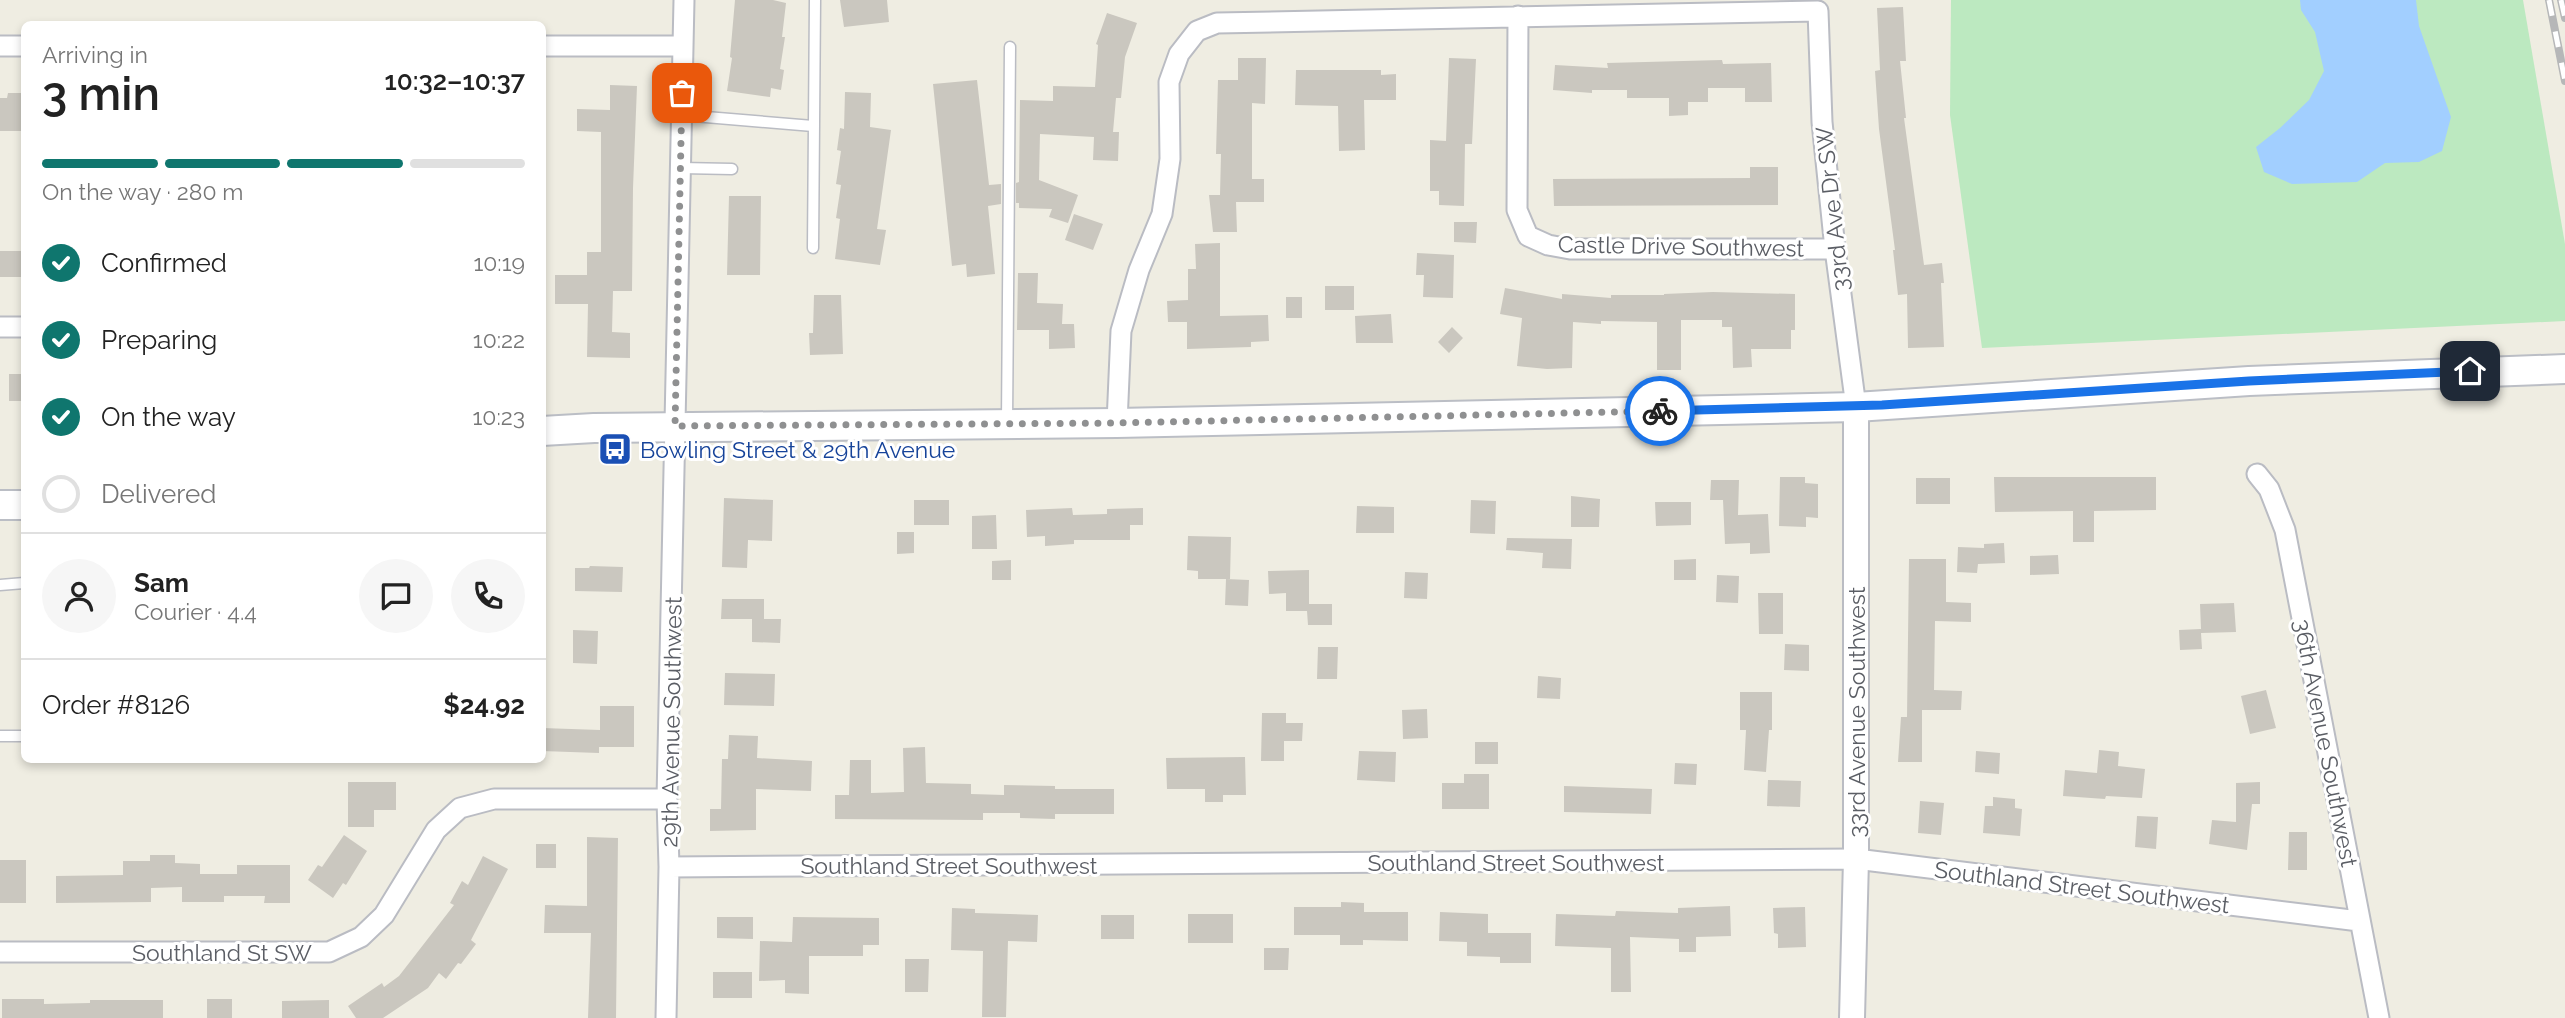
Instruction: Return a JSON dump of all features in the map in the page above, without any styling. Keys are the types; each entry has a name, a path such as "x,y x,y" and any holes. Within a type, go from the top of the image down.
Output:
{"main road":[{"path":"546,431 675,426 1117,423 1856,407 2249,381 2565,369"},
{"path":"0,505 21,505"}],"street":[{"name":"29th Avenue Southwest","path":"666,1018 669,867 667,799 684,0"},
{"name":"33rd Ave Dr SW","path":"1518,16 1818,10 1822,122 1835,249 1856,407"},
{"path":"1117,423 1121,331 1139,270 1162,214 1170,159 1169,82 1179,54 1197,31 1217,23 1518,16"},
{"name":"Castle Drive Southwest","path":"1518,16 1517,210 1528,236 1548,245 1570,249 1835,249"},
{"path":"0,46 21,46"},
{"path":"546,46 683,46"},
{"path":"0,327 21,327"},
{"name":"33rd Avenue Southwest","path":"1852,1018 1856,859 1856,407"},
{"name":"36th Avenue Southwest","path":"2257,474 2269,489 2285,530 2379,1018"},
{"name":"Southland St SW","path":"0,952 329,952 361,937 384,915 436,830 460,808 494,799 667,799"},
{"name":"Southland Street Southwest","path":"669,867 1856,859 2360,921"}],"lane":[{"path":"813,248 816,0"},
{"path":"1007,424 1010,47"},
{"path":"682,115 813,126"},
{"path":"681,168 732,169"},
{"path":"0,585 21,583"},
{"path":"0,736 21,736"}],"green space":[{"path":"1951,0 2523,0 2565,244 2565,321 1982,348 1950,115"}],"water":[{"path":"2300,0 2416,0 2419,26 2451,117 2442,151 2419,162 2385,163 2357,182 2292,184 2264,172 2256,147 2309,100 2324,71 2315,32 2301,10"}],"building":[{"path":"735,0 773,0 786,3 780,69 784,70 781,90 771,88 770,97 727,91"},
{"path":"840,0 887,0 889,22 844,27"},
{"path":"1903,7 1906,61 1900,61 1904,118 1924,265 1942,263 1944,347 1908,348 1907,294 1898,295 1875,71 1880,70 1877,8"},
{"path":"1107,13 1137,23 1125,57 1121,98 1116,98 1113,132 1119,132 1118,161 1093,160 1094,137 1040,134 1039,180 1078,195 1068,223 1049,217 1052,209 1019,208 1019,203 1016,203 1016,183 1019,182 1020,100 1053,101 1053,86 1095,87 1096,44"},
{"path":"1238,58 1266,58 1265,104 1252,103 1252,179 1264,179 1264,202 1236,202 1237,232 1213,232 1209,195 1220,195 1221,154 1216,154 1218,80 1238,80"},
{"path":"1449,58 1476,59 1472,144 1465,144 1464,206 1439,205 1439,191 1430,191 1430,140 1446,141"},
{"path":"1722,60 1723,64 1771,63 1772,102 1745,102 1745,88 1708,88 1708,102 1688,102 1688,115 1669,116 1669,98 1627,98 1627,90 1592,90 1592,93 1553,90 1555,65 1608,68 1607,63"},
{"path":"1296,70 1381,70 1381,75 1396,74 1396,100 1364,100 1365,150 1339,151 1338,106 1295,105"},
{"path":"977,80 989,185 1001,184 1001,204 988,206 995,274 967,277 966,264 952,266 933,84"},
{"path":"610,85 637,86 632,291 613,291 612,332 630,333 630,358 587,357 588,304 555,304 555,275 587,275 587,252 601,252 601,132 577,131 577,109 610,110"},
{"path":"845,92 871,93 870,127 891,130 877,229 886,230 880,265 835,259 840,219 836,218 841,185 836,184 841,151 837,150 840,128 844,129"},
{"path":"8,93 21,93 21,131 0,131 0,98 7,98"},
{"path":"1750,167 1778,167 1778,205 1554,206 1553,179 1750,178"},
{"path":"729,196 761,196 760,275 727,275"},
{"path":"1074,214 1103,224 1093,250 1065,240"},
{"path":"1454,222 1477,222 1476,243 1454,242"},
{"path":"1220,243 1220,316 1268,315 1269,341 1251,342 1251,347 1187,349 1187,322 1168,322 1167,301 1188,300 1188,269 1196,269 1195,244"},
{"path":"0,251 21,251 21,277 0,277"},
{"path":"1417,253 1454,255 1453,298 1423,297 1424,275 1416,275"},
{"path":"1018,273 1038,273 1037,303 1063,304 1062,324 1074,324 1075,348 1049,349 1049,330 1017,330"},
{"path":"1325,286 1354,286 1354,310 1325,310"},
{"path":"1505,288 1562,299 1562,294 1611,298 1611,295 1713,292 1795,294 1795,330 1791,330 1791,349 1751,349 1752,367 1733,368 1732,327 1722,327 1722,320 1681,320 1681,370 1657,370 1657,322 1573,322 1572,368 1517,366 1522,318 1500,314"},
{"path":"814,295 841,295 843,354 810,355 809,333 813,333"},
{"path":"1286,297 1302,297 1302,318 1286,318"},
{"path":"1391,314 1393,343 1356,343 1355,316"},
{"path":"1452,327 1463,338 1449,353 1438,342"},
{"path":"9,374 21,374 21,401 9,401"},
{"path":"1780,477 1805,477 1805,483 1818,484 1818,518 1806,517 1806,527 1779,526"},
{"path":"1994,477 2156,477 2156,510 2094,511 2094,542 2073,542 2073,511 1995,512"},
{"path":"1916,478 1950,478 1950,504 1916,504"},
{"path":"1711,480 1739,480 1738,515 1768,514 1770,553 1750,554 1750,543 1725,544 1723,500 1710,500"},
{"path":"1571,496 1600,499 1599,527 1571,527"},
{"path":"724,498 773,500 772,541 748,540 747,568 722,567"},
{"path":"914,500 949,500 949,525 914,525"},
{"path":"1471,500 1496,501 1495,534 1470,533"},
{"path":"1655,502 1691,502 1691,525 1656,526"},
{"path":"1357,506 1394,507 1394,533 1356,533"},
{"path":"1072,508 1073,515 1107,514 1107,509 1143,508 1143,525 1130,525 1130,540 1074,540 1074,544 1045,546 1045,536 1027,537 1026,510"},
{"path":"996,515 997,549 972,549 972,516"},
{"path":"897,532 914,532 914,553 897,554"},
{"path":"1188,536 1231,537 1230,579 1198,579 1198,571 1187,570"},
{"path":"1507,538 1572,539 1571,569 1542,568 1543,553 1506,550"},
{"path":"2004,543 2005,563 1978,564 1977,573 1957,572 1958,547 1984,548 1984,544"},
{"path":"2058,555 2059,574 2030,575 2030,556"},
{"path":"1696,559 1696,580 1674,580 1674,560"},
{"path":"1909,559 1946,559 1946,602 1971,603 1971,622 1935,621 1934,690 1962,691 1961,710 1922,710 1922,762 1898,762 1901,717 1907,717"},
{"path":"1011,560 1011,580 992,580 992,561"},
{"path":"623,567 622,592 575,591 575,568"},
{"path":"1309,570 1309,604 1332,604 1332,625 1308,625 1307,611 1286,611 1286,593 1269,594 1268,571"},
{"path":"1405,572 1428,573 1427,599 1404,598"},
{"path":"1717,575 1739,576 1738,603 1716,602"},
{"path":"1226,579 1249,580 1248,606 1225,605"},
{"path":"1758,593 1783,593 1783,634 1759,634"},
{"path":"722,599 764,599 764,619 781,619 780,643 752,642 752,619 721,619"},
{"path":"2234,603 2236,632 2201,633 2202,649 2180,650 2179,630 2201,629 2200,604"},
{"path":"573,630 598,631 597,664 573,663"},
{"path":"1785,644 1809,645 1809,671 1784,670"},
{"path":"1318,647 1338,647 1337,679 1317,679"},
{"path":"725,673 775,674 774,706 724,705"},
{"path":"1538,676 1561,678 1560,699 1537,698"},
{"path":"2266,690 2276,728 2250,734 2241,696"},
{"path":"1740,692 1772,692 1772,730 1769,730 1766,772 1744,770 1746,730 1740,730"},
{"path":"600,706 634,706 634,747 599,747 599,753 546,751 546,728 600,730"},
{"path":"1427,709 1428,738 1403,739 1402,710"},
{"path":"1262,713 1286,713 1286,723 1303,723 1302,741 1284,741 1284,761 1261,761"},
{"path":"729,735 758,736 757,758 812,761 811,791 756,789 756,830 710,831 710,809 721,809 722,759 728,759"},
{"path":"1475,742 1498,742 1498,764 1475,764"},
{"path":"925,747 926,783 971,784 971,794 1004,795 1004,785 1055,786 1055,789 1114,789 1114,814 1055,814 1055,819 1020,818 1020,813 983,813 983,820 835,819 835,795 849,795 850,760 871,760 871,793 904,792 903,748"},
{"path":"2099,750 2119,752 2118,766 2145,769 2142,798 2063,796 2065,770 2097,773"},
{"path":"1359,751 1396,752 1395,782 1357,780"},
{"path":"1976,751 2000,753 1999,774 1975,772"},
{"path":"1245,757 1246,795 1223,795 1223,802 1205,802 1205,789 1167,789 1166,758"},
{"path":"1675,763 1697,764 1696,785 1674,784"},
{"path":"1464,774 1489,774 1489,809 1442,809 1442,783 1464,783"},
{"path":"1768,780 1801,781 1800,807 1767,806"},
{"path":"348,782 396,782 396,810 374,810 374,827 348,827"},
{"path":"2260,782 2260,804 2252,804 2247,850 2209,844 2212,820 2236,822 2236,783"},
{"path":"1564,786 1652,789 1651,814 1564,812"},
{"path":"1993,797 2015,799 2015,808 2022,809 2020,836 1983,833 1985,806 1993,806"},
{"path":"1920,801 1944,803 1941,835 1918,833"},
{"path":"2137,816 2158,817 2156,849 2135,847"},
{"path":"2289,832 2307,832 2307,870 2288,870"},
{"path":"344,835 367,851 346,885 343,883 333,898 308,880 318,865 322,867"},
{"path":"587,837 618,838 616,1018 588,1018 591,933 544,933 545,905 587,906"},
{"path":"536,844 556,844 556,868 536,868"},
{"path":"150,855 175,855 175,863 200,864 200,874 237,874 237,865 290,865 290,903 264,903 265,896 224,896 224,902 182,902 182,887 151,888 151,902 56,903 56,876 123,875 123,861 150,861"},
{"path":"483,856 508,869 471,940 476,944 461,964 458,963 446,979 439,973 428,988 383,1018 356,1018 348,1006 382,983 384,987 399,976 454,905 450,903 462,881 468,885"},
{"path":"0,860 26,860 26,903 0,903"},
{"path":"1341,902 1364,903 1364,912 1408,912 1408,941 1363,940 1363,945 1340,945 1340,935 1294,935 1294,907 1341,907"},
{"path":"1730,906 1731,936 1696,937 1696,952 1679,952 1679,939 1630,937 1631,992 1611,992 1611,948 1555,946 1556,914 1615,916 1616,911 1678,913 1678,908"},
{"path":"1805,907 1806,947 1778,948 1778,934 1774,933 1773,908"},
{"path":"952,908 975,909 975,913 1038,915 1037,942 1008,941 1006,1017 982,1017 983,951 951,950"},
{"path":"1440,912 1488,914 1488,933 1531,933 1531,963 1500,963 1500,957 1467,956 1467,942 1439,941"},
{"path":"1188,914 1233,914 1233,943 1188,943"},
{"path":"1101,915 1134,915 1134,939 1101,939"},
{"path":"717,917 753,917 753,939 717,938"},
{"path":"793,917 879,918 879,945 863,945 863,956 809,956 809,994 785,993 785,980 759,981 760,941 792,942"},
{"path":"1264,948 1289,948 1288,970 1264,970"},
{"path":"905,959 929,959 928,992 905,992"},
{"path":"713,972 752,972 752,998 713,998"},
{"path":"2,999 44,999 44,1004 90,1003 90,1000 163,1000 163,1018 2,1018"},
{"path":"207,999 232,999 232,1018 207,1018"},
{"path":"329,1000 329,1018 282,1018 282,1001"}],"railway":[{"path":"2549,0 2565,81"},
{"path":"2561,0 2565,18"}],"way so far":[{"path":"682,93 675,426 1117,423 1660,411"}],"place":[{"name":"Bowling Street & 29th Avenue","path":"615,449"}],"route":[{"path":"1660,411 1882,405 2249,381 2470,371"}]}
